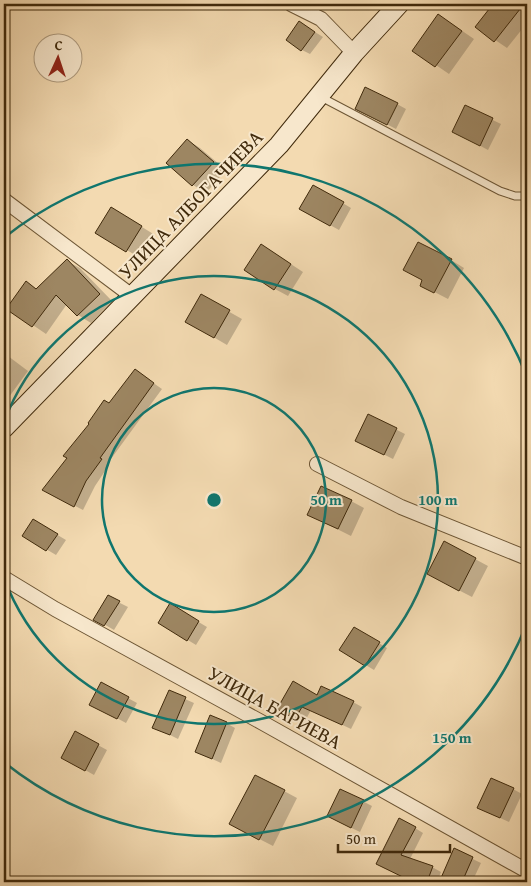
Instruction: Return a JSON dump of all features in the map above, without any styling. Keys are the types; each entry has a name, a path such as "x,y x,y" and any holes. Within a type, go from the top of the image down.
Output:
{"street":[{"path":"291,4 321,19 354,53"},
{"name":"УЛИЦА АЛБОГАЧИЕВА","path":"4,428 279,145 354,53 399,4"},
{"path":"4,200 132,296"},
{"path":"317,464 401,506 527,558"},
{"name":"УЛИЦА БАРИЕВА","path":"4,578 55,609 527,871"}],"lane":[{"path":"319,96 491,187 515,196 527,196"}],"building":[{"path":"493,4 524,4 494,42 475,27"},
{"path":"438,14 462,31 435,67 412,51"},
{"path":"299,21 315,32 301,51 286,40"},
{"path":"365,87 398,103 387,125 355,109"},
{"path":"465,105 493,118 480,146 452,132"},
{"path":"187,139 214,162 192,186 166,163"},
{"path":"313,185 344,202 330,226 299,209"},
{"path":"111,207 142,226 126,252 95,233"},
{"path":"418,242 452,259 434,293 420,286 422,280 403,270"},
{"path":"261,244 291,264 274,290 244,270"},
{"path":"67,259 100,294 77,316 56,295 32,327 6,309 26,281 36,289"},
{"path":"201,294 230,310 214,338 185,322"},
{"path":"135,369 154,383 100,458 102,459 86,481 74,507 42,490 67,458 63,456 89,424 104,400 109,403"},
{"path":"368,414 397,428 384,455 355,441"},
{"path":"321,486 352,500 338,529 307,515"},
{"path":"33,519 58,534 46,551 22,536"},
{"path":"444,541 476,558 459,591 427,574"},
{"path":"108,595 120,601 104,626 93,620"},
{"path":"170,603 199,621 187,641 158,623"},
{"path":"354,627 380,642 365,666 339,650"},
{"path":"293,681 317,695 321,686 354,701 342,725 302,707 295,719 277,709"},
{"path":"101,682 129,697 117,719 89,705"},
{"path":"169,690 186,697 170,735 152,728"},
{"path":"210,715 227,722 212,759 195,752"},
{"path":"75,731 99,744 85,771 61,758"},
{"path":"255,775 285,790 259,840 229,824"},
{"path":"491,778 514,788 500,818 477,808"},
{"path":"340,789 364,800 351,828 327,816"},
{"path":"399,818 416,827 401,855 433,866 427,882 413,882 376,864"},
{"path":"454,848 473,857 462,882 450,882 441,878"}]}
